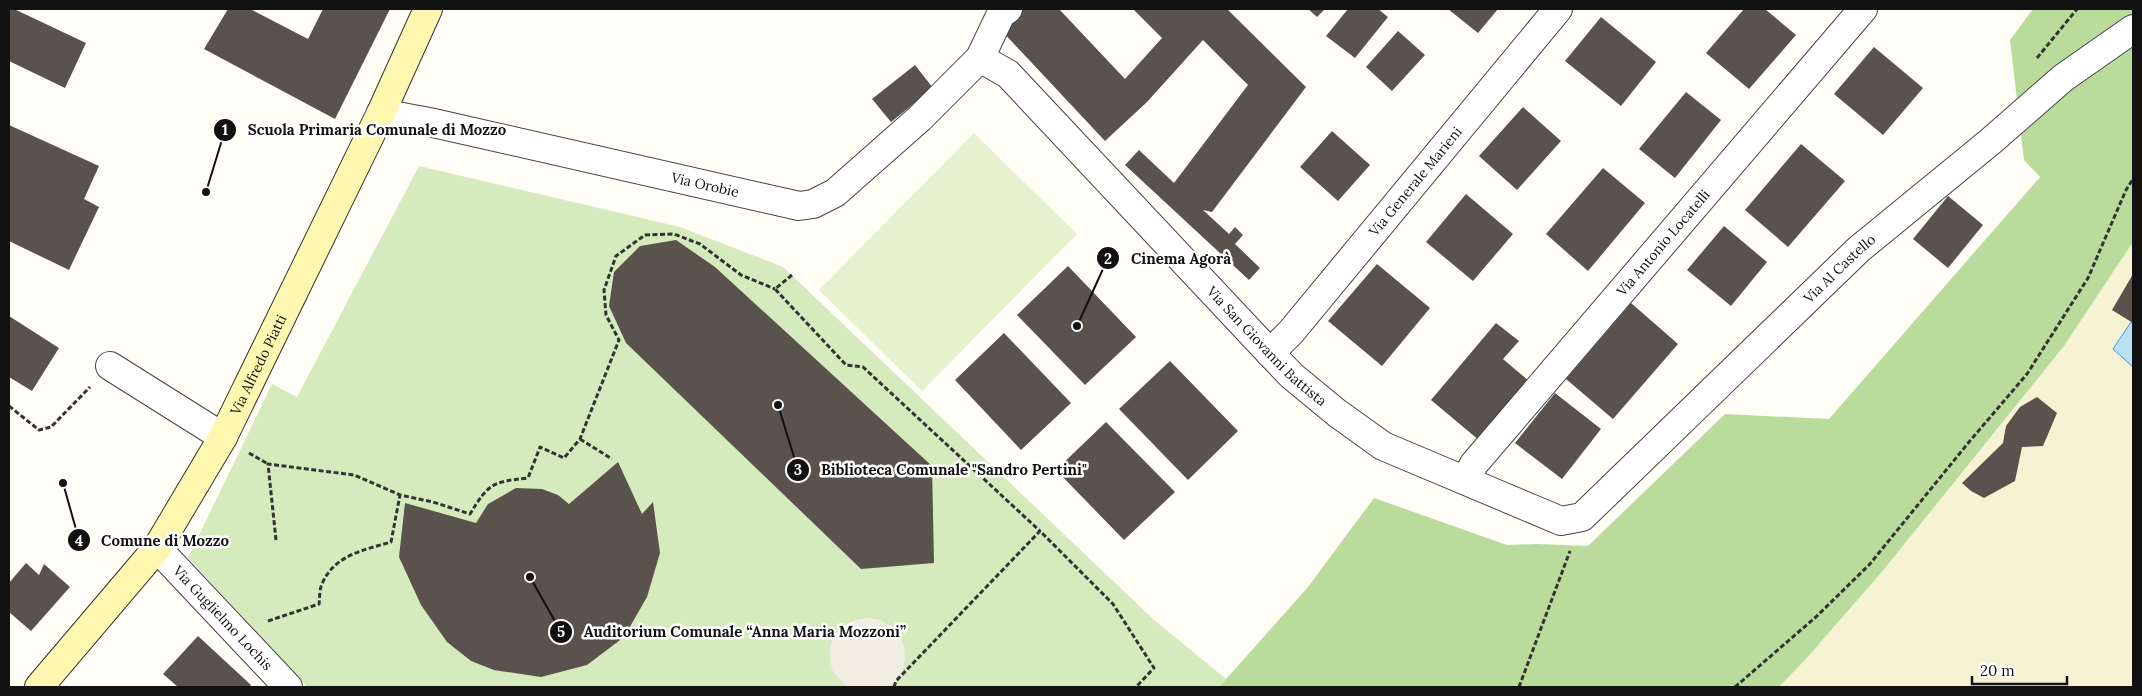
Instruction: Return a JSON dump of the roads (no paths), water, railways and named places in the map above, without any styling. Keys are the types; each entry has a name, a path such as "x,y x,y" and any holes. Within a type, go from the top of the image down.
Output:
{"street":[{"name":"Via Alfredo Piatti","path":"39,687 158,548 223,437 382,113 428,9"},
{"name":"Via Generale Marieni","path":"1270,353 1291,332 1558,9"},
{"name":"Via Antonio Locatelli","path":"1466,480 1474,464 1863,9"},
{"name":"Via Orobie","path":"382,113 439,124 799,206 812,204 835,193 920,118 980,58 1003,11"},
{"name":"Via Al Castello","path":"1571,519 1859,249 1991,142 2063,78 2133,29"},
{"name":"Via San Giovanni Battista","path":"980,58 1008,74 1292,376 1337,413 1383,446 1466,480 1571,519"},
{"path":"110,366 223,437"},
{"name":"Via Guglielmo Lochis","path":"158,548 288,687"}],"water":[{"path":"2131,322 2133,323 2133,367 2113,349"}],"place":[{"name":"Scuola Primaria Comunale di Mozzo","path":"206,192"},
{"name":"Cinema Agorà","path":"1077,326"},
{"name":"Biblioteca Comunale \"Sandro Pertini\"","path":"778,405"},
{"name":"Comune di Mozzo","path":"63,483"},
{"name":"Auditorium Comunale “Anna Maria Mozzoni”","path":"530,577"}]}
